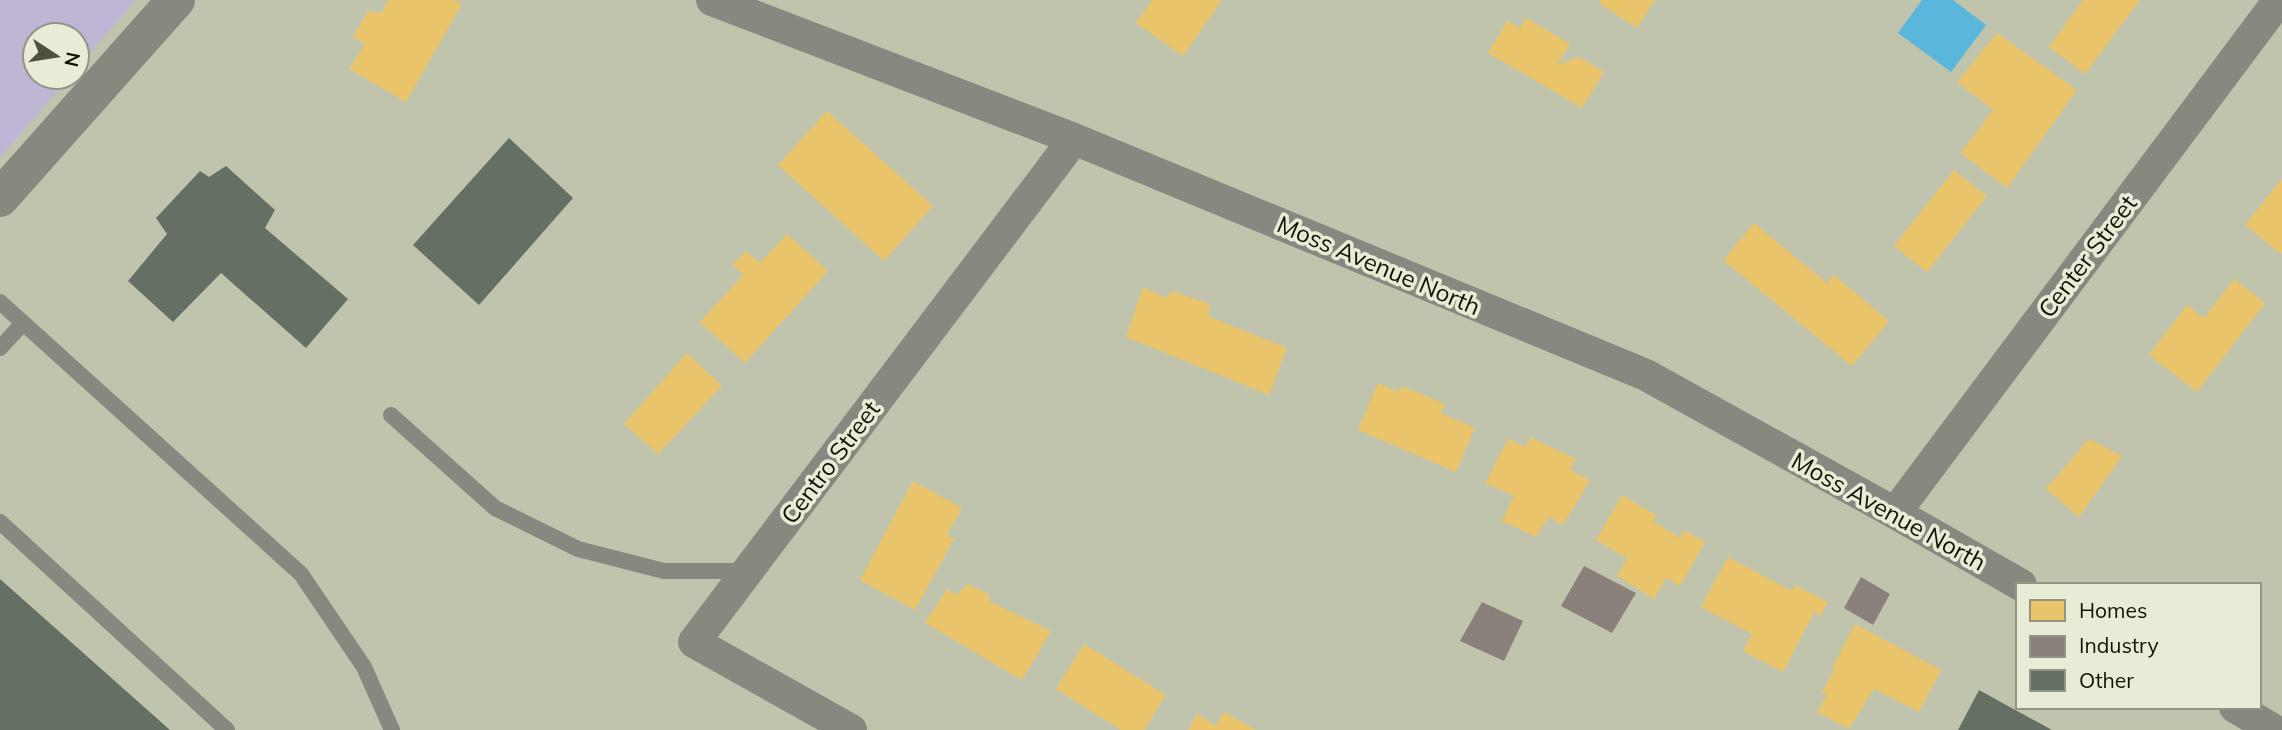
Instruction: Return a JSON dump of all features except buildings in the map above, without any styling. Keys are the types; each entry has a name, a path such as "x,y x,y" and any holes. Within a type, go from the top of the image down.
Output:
{"street":[{"path":"0,198 176,0"},
{"name":"Moss Avenue North","path":"712,0 1074,139 1646,375 2018,583"},
{"name":"Center Street","path":"1895,513 2279,0"},
{"name":"Centro Street","path":"851,730 694,642 1074,139"},
{"path":"2238,709 2274,730"}],"lane":[{"path":"0,302 301,574 364,667 392,730"},
{"path":"0,348 23,323"},
{"path":"391,415 495,508 578,549 664,571 747,571"},
{"path":"0,522 227,730"}],"shaded area":[{"path":"0,0 136,0 91,52 91,21 21,21 21,91 57,91 0,158"}],"water":[{"path":"1922,0 1953,0 1986,25 1951,72 1898,33"}]}
